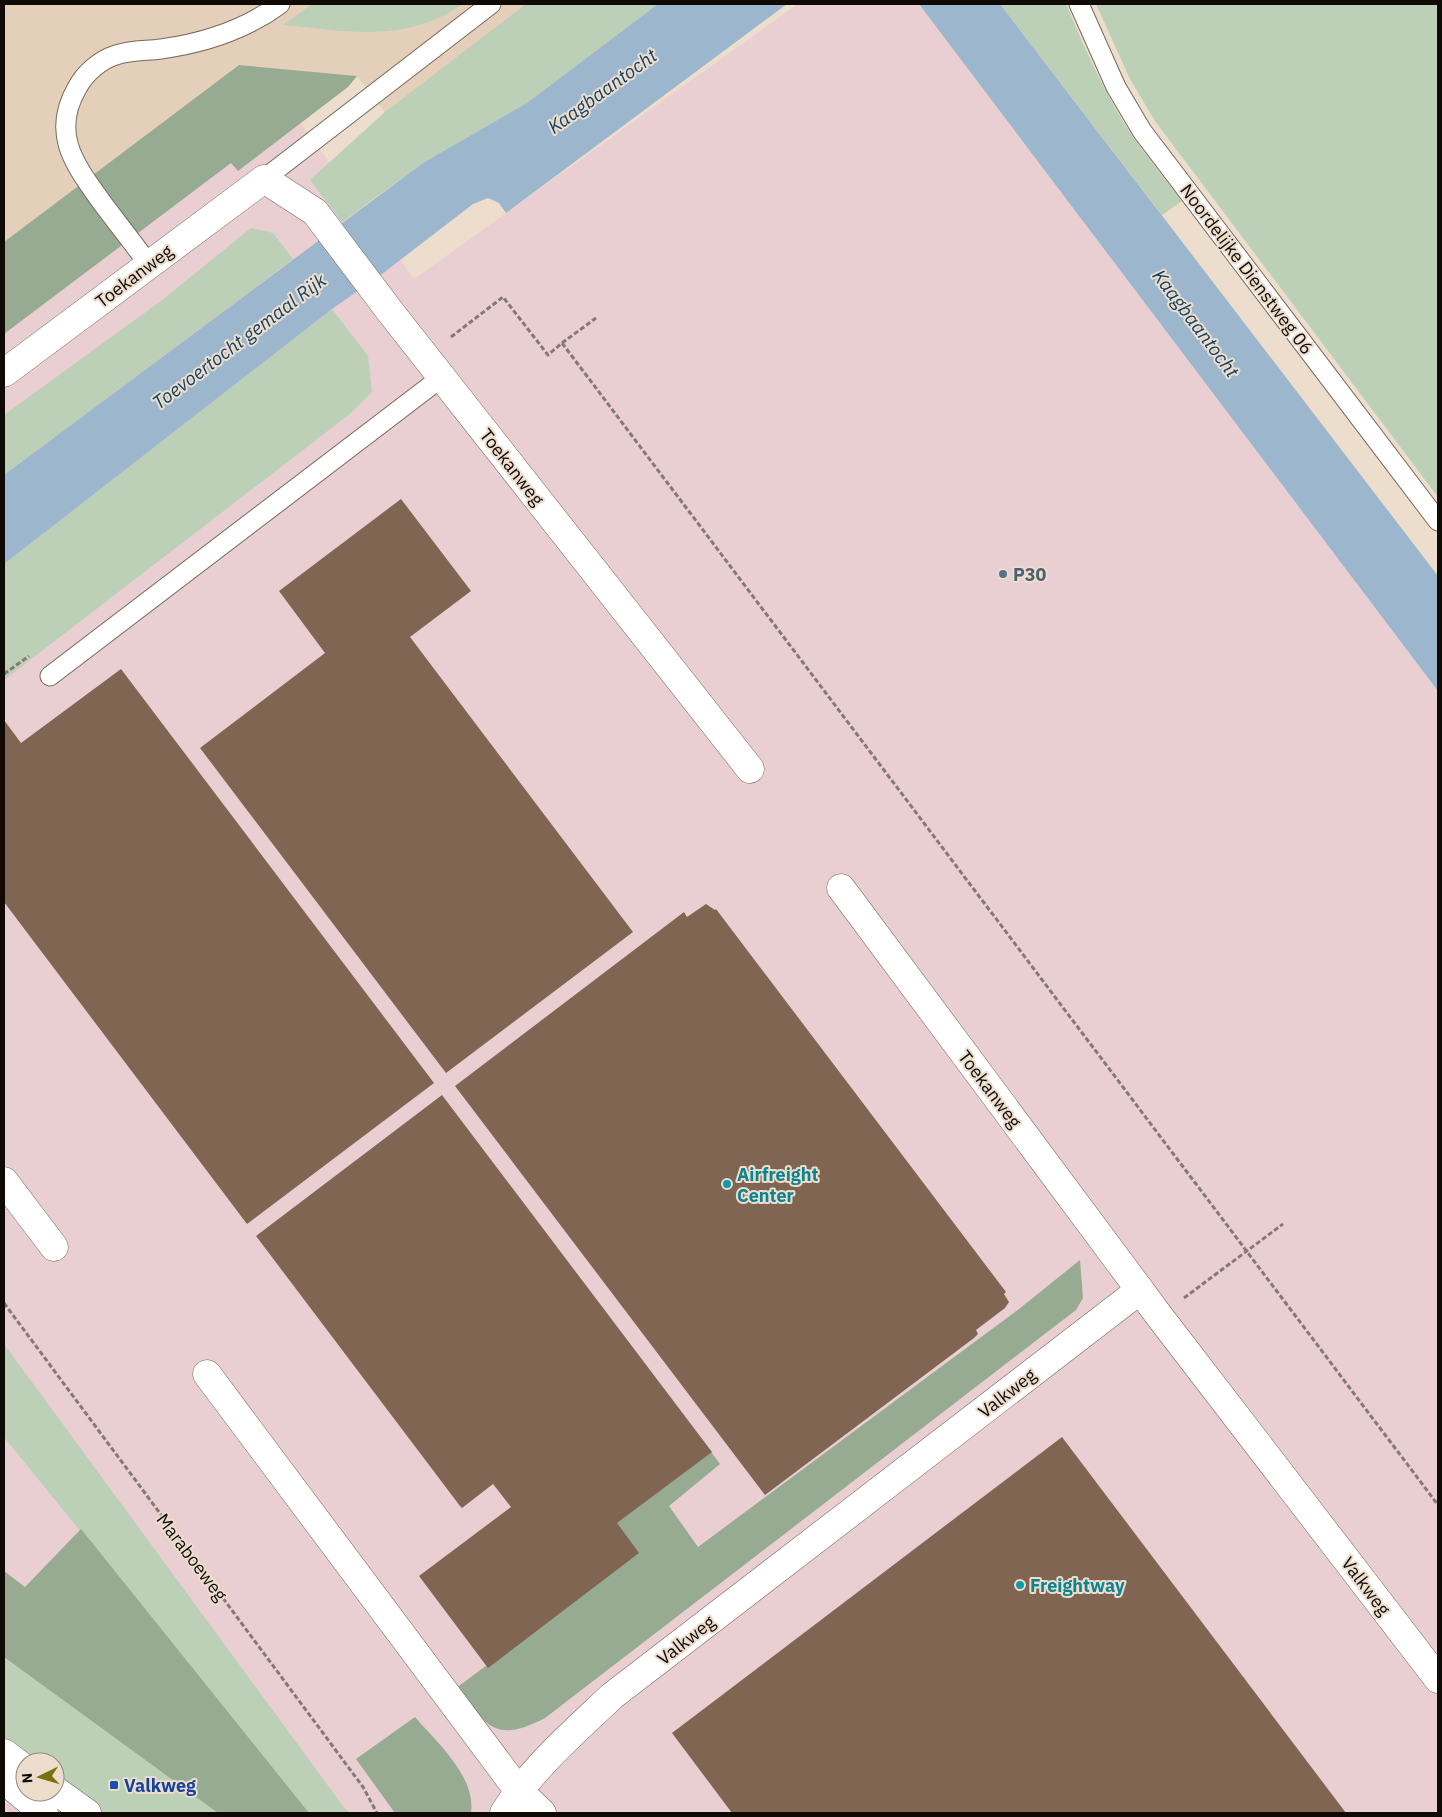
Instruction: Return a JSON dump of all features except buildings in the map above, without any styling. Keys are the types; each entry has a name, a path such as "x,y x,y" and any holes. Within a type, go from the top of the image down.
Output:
{"street":[{"name":"Toekanweg","path":"4,373 264,179 315,212 392,314 750,769"},
{"name":"Toekanweg","path":"840,888 1140,1290"},
{"path":"4,1181 54,1247"},
{"name":"Valkweg","path":"504,1813 518,1790 552,1753 612,1696 1140,1290 1438,1679"},
{"path":"207,1374 518,1790 542,1813"},
{"path":"4,1753 15,1761"},
{"path":"4,1780 44,1813"},
{"path":"65,1797 87,1813"}],"lane":[{"path":"148,265 73,160 66,132 65,116 71,98 79,84 102,60 117,54 184,46 211,39 253,21 280,4"},
{"name":"Toekanweg","path":"264,179 491,4"},
{"name":"Noordelijke Dienstweg 06","path":"1079,4 1116,87 1142,131 1438,521"},
{"path":"50,676 442,378"}],"path":[{"path":"425,356 503,297 548,355 596,318"},
{"path":"562,344 1438,1506"},
{"path":"1160,1317 1283,1224"},
{"name":"Maraboeweg","path":"4,1303 363,1787 377,1813"}],"shaded area":[{"path":"4,4 709,4 423,163 357,76 239,65 4,242"},
{"path":"798,4 923,4 1438,681 1438,1813 4,1813 4,311 289,107 414,279"}],"green space":[{"path":"312,4 463,4 441,17 420,25 398,30 353,32 283,25"},
{"path":"526,4 658,4 527,103 423,163 342,222 310,180 385,112"},
{"path":"1000,4 1066,4 1080,38 1112,103 1143,151 1182,201 1162,215"},
{"path":"1096,4 1438,4 1438,497 1155,121 1130,79"},
{"path":"239,65 357,76 348,87 238,171 231,163 4,334 4,242"},
{"path":"251,228 273,233 293,259 4,475 4,415 161,301"},
{"path":"332,309 368,356 372,392 351,413 4,680 4,564"},
{"path":"1080,1260 1083,1298 1076,1310 545,1718 514,1730 503,1730 485,1721 455,1689 627,1560 606,1531 711,1452 720,1464 669,1506 698,1547 1019,1309"},
{"path":"4,1344 349,1813 309,1813 4,1437"},
{"path":"81,1529 309,1813 218,1813 4,1657 4,1571 25,1587"},
{"path":"4,1657 218,1813 87,1813 65,1797 65,1752 15,1752 15,1758 4,1753"},
{"path":"415,1717 444,1749 461,1773 471,1799 471,1813 395,1813 356,1759"}],"water":[{"path":"658,4 787,4 506,213 499,203 488,198 473,204 382,274 332,309 4,564 4,475 423,163 527,103"},
{"name":"Kaagbaantocht","path":"919,4 1000,4 1438,576 1438,691"}],"place":[{"name":"P30","path":"1003,574"},
{"name":"Airfreight Center","path":"727,1184"},
{"name":"Freightway","path":"1020,1585"},
{"name":"Valkweg","path":"114,1785"}],"water label":[{"name":"Toevoertocht gemaal Rijk","path":"239,341"}]}
